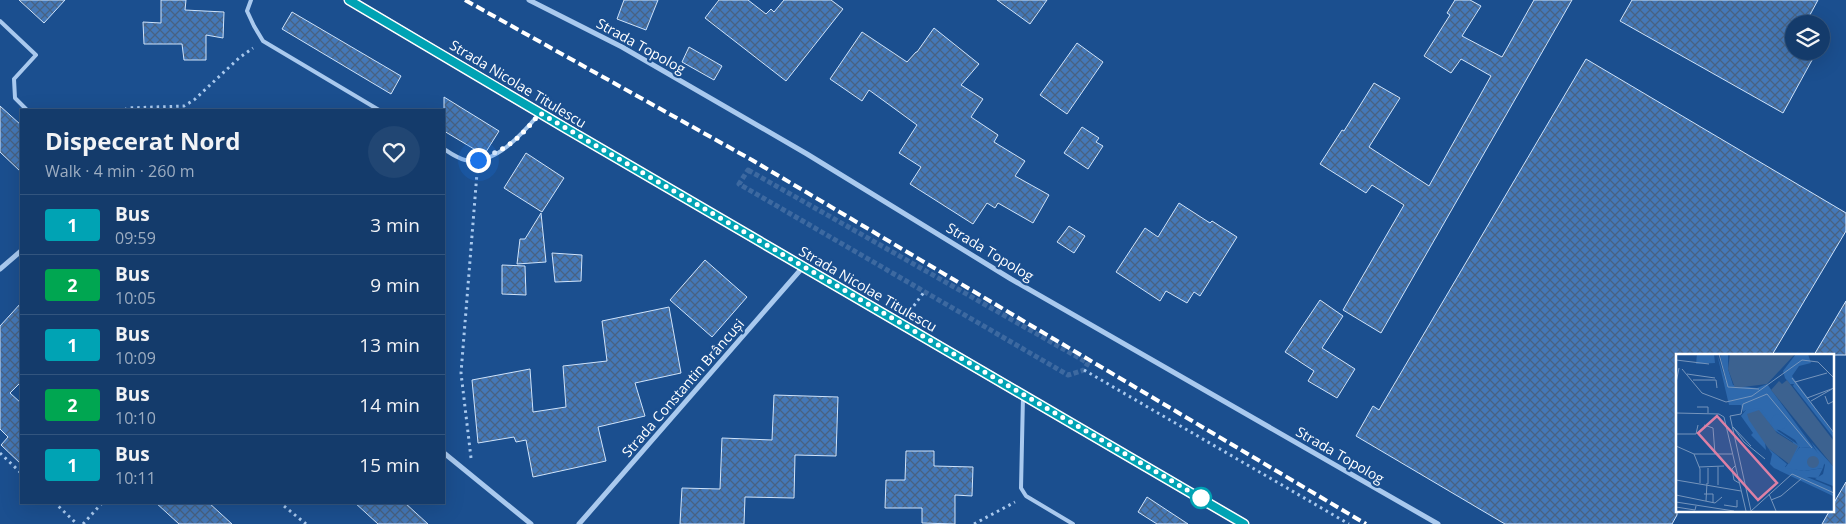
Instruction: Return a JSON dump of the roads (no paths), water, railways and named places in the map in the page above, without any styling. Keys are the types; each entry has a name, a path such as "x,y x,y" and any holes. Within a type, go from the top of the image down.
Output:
{"main road":[{"name":"Strada Nicolae Titulescu","path":"349,0 1244,524"}],"street":[{"name":"Strada Topolog","path":"529,0 622,47 807,154 1011,279 1438,524"},
{"path":"0,269 20,252"},
{"name":"Strada Constantin Brâncuși","path":"579,524 804,267"},
{"path":"445,454 531,524"}],"lane":[{"path":"251,0 247,11 264,41 377,109"},
{"path":"0,21 36,55 14,78 14,98 26,109"},
{"path":"445,150 466,160 478,160 500,152 521,136 540,113"},
{"path":"1023,395 1021,488 1026,496 1073,524"}],"tunnel":[{"path":"748,170 1088,363 1084,370 1068,375 739,184 748,170"}],"railway":[{"path":"465,0 752,160 1366,524"}]}
